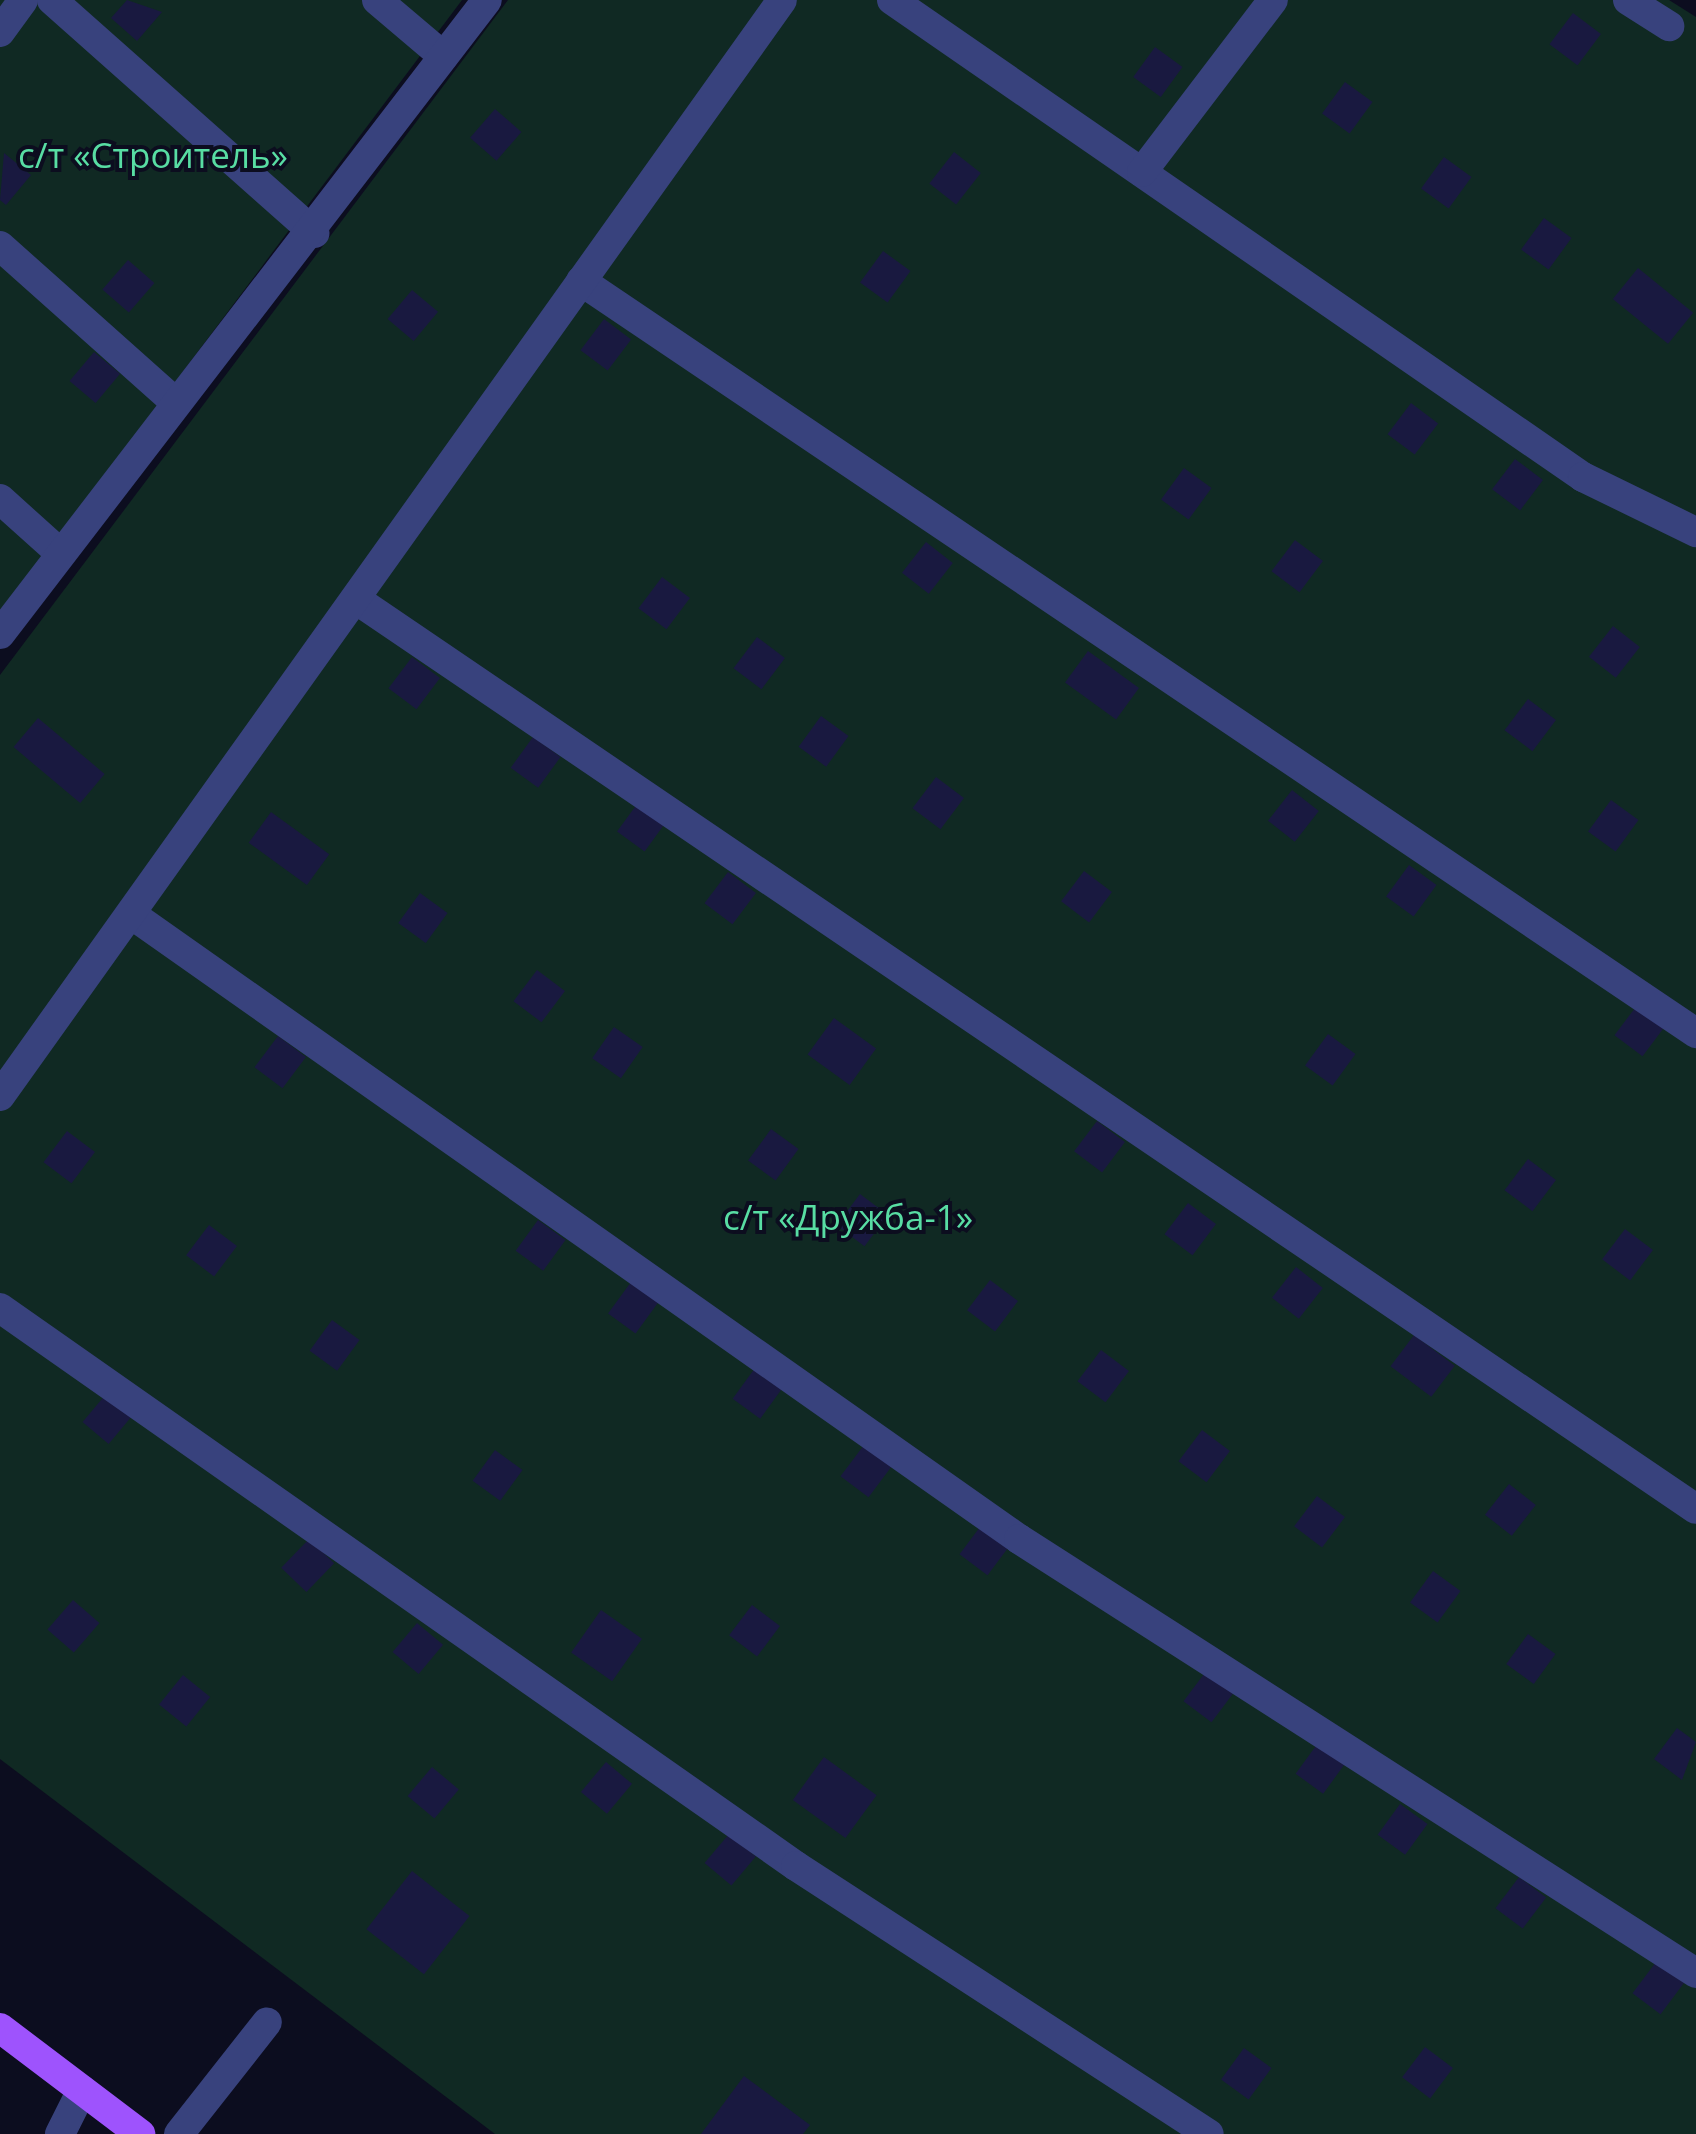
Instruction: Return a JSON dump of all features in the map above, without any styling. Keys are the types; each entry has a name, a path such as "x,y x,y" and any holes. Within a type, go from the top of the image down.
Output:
{"main road":[{"path":"0,2028 140,2134"}],"lane":[{"path":"0,32 24,0"},
{"path":"52,0 314,233"},
{"path":"377,0 444,56"},
{"path":"0,634 173,400 314,233 487,0"},
{"path":"0,1096 782,0"},
{"path":"892,0 1583,477 1696,532"},
{"path":"1142,172 1273,0"},
{"path":"1628,0 1669,26"},
{"path":"0,246 173,400"},
{"path":"581,281 1696,1032"},
{"path":"0,499 60,552"},
{"path":"357,600 1696,1508"},
{"path":"131,914 1019,1539 1696,1972"},
{"path":"0,1308 796,1866 1209,2134"},
{"path":"180,2134 267,2022"},
{"path":"60,2134 82,2090"}],"green space":[{"name":"с/т «Строитель»","path":"0,0 462,0 0,615"},
{"name":"с/т «Дружба-1»","path":"508,0 1669,0 1696,17 1696,2134 495,2134 0,1759 0,675"}],"building":[{"path":"127,0 162,12 137,41 111,18"},
{"path":"1573,13 1601,34 1577,65 1550,44"},
{"path":"1155,47 1183,67 1161,97 1133,77"},
{"path":"1345,82 1373,102 1350,134 1322,114"},
{"path":"495,109 521,132 496,161 470,138"},
{"path":"954,152 981,173 956,204 929,184"},
{"path":"4,153 31,175 6,205 0,200"},
{"path":"1444,157 1472,177 1449,209 1421,189"},
{"path":"1544,218 1572,238 1549,270 1521,250"},
{"path":"883,251 911,271 888,303 860,283"},
{"path":"128,260 154,283 129,312 102,289"},
{"path":"1638,268 1693,313 1668,344 1613,299"},
{"path":"412,290 438,312 414,341 388,319"},
{"path":"604,319 631,339 608,371 581,350"},
{"path":"94,352 120,374 96,403 70,381"},
{"path":"1411,403 1438,423 1415,455 1388,434"},
{"path":"1515,459 1543,480 1520,510 1492,489"},
{"path":"1184,468 1212,488 1189,520 1161,500"},
{"path":"1295,540 1323,561 1299,592 1272,571"},
{"path":"926,542 953,563 929,594 902,573"},
{"path":"662,577 690,598 666,629 639,608"},
{"path":"1613,626 1640,647 1616,678 1589,657"},
{"path":"757,637 785,658 761,689 734,668"},
{"path":"1088,651 1139,688 1116,720 1065,683"},
{"path":"412,657 440,678 416,709 389,688"},
{"path":"1528,699 1556,720 1532,751 1505,730"},
{"path":"821,716 849,736 826,767 799,747"},
{"path":"38,718 105,774 80,803 14,747"},
{"path":"533,737 561,757 538,788 511,768"},
{"path":"936,777 964,798 940,829 913,808"},
{"path":"1292,790 1319,811 1295,842 1268,821"},
{"path":"640,800 668,820 645,852 617,832"},
{"path":"1611,800 1639,820 1616,852 1588,832"},
{"path":"271,812 329,854 307,885 249,843"},
{"path":"1409,865 1437,885 1414,917 1386,897"},
{"path":"1084,871 1112,892 1089,922 1061,901"},
{"path":"728,872 756,893 732,924 705,903"},
{"path":"420,893 448,913 426,943 398,923"},
{"path":"537,970 565,991 541,1022 514,1001"},
{"path":"1638,1004 1666,1025 1642,1056 1615,1035"},
{"path":"834,1018 876,1049 850,1085 808,1054"},
{"path":"614,1027 643,1047 621,1078 592,1058"},
{"path":"1328,1034 1356,1054 1333,1086 1305,1066"},
{"path":"278,1036 306,1057 282,1088 255,1067"},
{"path":"1097,1121 1125,1142 1102,1172 1074,1151"},
{"path":"771,1129 799,1149 776,1181 748,1161"},
{"path":"67,1131 95,1152 71,1183 44,1162"},
{"path":"1528,1159 1556,1180 1532,1211 1505,1190"},
{"path":"860,1194 888,1215 864,1246 837,1225"},
{"path":"1188,1203 1216,1224 1192,1255 1165,1234"},
{"path":"538,1220 566,1240 543,1271 516,1251"},
{"path":"209,1225 237,1246 214,1276 186,1255"},
{"path":"1625,1229 1653,1250 1630,1280 1602,1259"},
{"path":"1296,1267 1323,1288 1299,1319 1272,1298"},
{"path":"990,1280 1018,1301 995,1331 967,1310"},
{"path":"631,1282 659,1302 636,1334 608,1314"},
{"path":"332,1320 360,1340 337,1371 310,1351"},
{"path":"1414,1335 1455,1366 1431,1397 1391,1366"},
{"path":"1101,1350 1129,1371 1105,1402 1078,1381"},
{"path":"755,1368 783,1388 760,1419 733,1399"},
{"path":"107,1393 133,1415 109,1444 83,1422"},
{"path":"1202,1430 1230,1451 1206,1482 1179,1461"},
{"path":"864,1445 892,1466 868,1497 841,1476"},
{"path":"495,1450 523,1470 500,1501 473,1481"},
{"path":"1509,1484 1536,1505 1512,1536 1485,1515"},
{"path":"1317,1496 1345,1517 1322,1547 1294,1526"},
{"path":"983,1523 1011,1544 987,1575 960,1554"},
{"path":"309,1539 334,1563 306,1592 281,1568"},
{"path":"1433,1571 1461,1591 1438,1623 1410,1603"},
{"path":"73,1600 99,1623 74,1652 47,1629"},
{"path":"752,1605 780,1626 757,1656 729,1635"},
{"path":"601,1610 642,1639 612,1681 571,1653"},
{"path":"417,1623 443,1645 419,1674 393,1652"},
{"path":"1528,1634 1556,1654 1534,1684 1506,1664"},
{"path":"1207,1670 1235,1691 1211,1722 1184,1701"},
{"path":"183,1675 210,1697 186,1727 159,1705"},
{"path":"1677,1728 1696,1742 1682,1780 1654,1759"},
{"path":"1318,1743 1346,1763 1323,1794 1296,1774"},
{"path":"824,1757 877,1795 845,1838 793,1800"},
{"path":"606,1762 632,1784 607,1814 581,1792"},
{"path":"432,1767 459,1789 434,1819 408,1796"},
{"path":"1400,1804 1428,1824 1405,1855 1378,1835"},
{"path":"729,1834 756,1856 731,1886 705,1863"},
{"path":"412,1871 470,1916 424,1974 366,1929"},
{"path":"1519,1877 1546,1897 1523,1929 1496,1908"},
{"path":"1656,1962 1684,1983 1660,2014 1633,1993"},
{"path":"1425,2047 1453,2068 1430,2098 1402,2077"},
{"path":"1244,2048 1272,2068 1249,2100 1221,2080"},
{"path":"744,2076 810,2125 803,2134 701,2134"}]}
